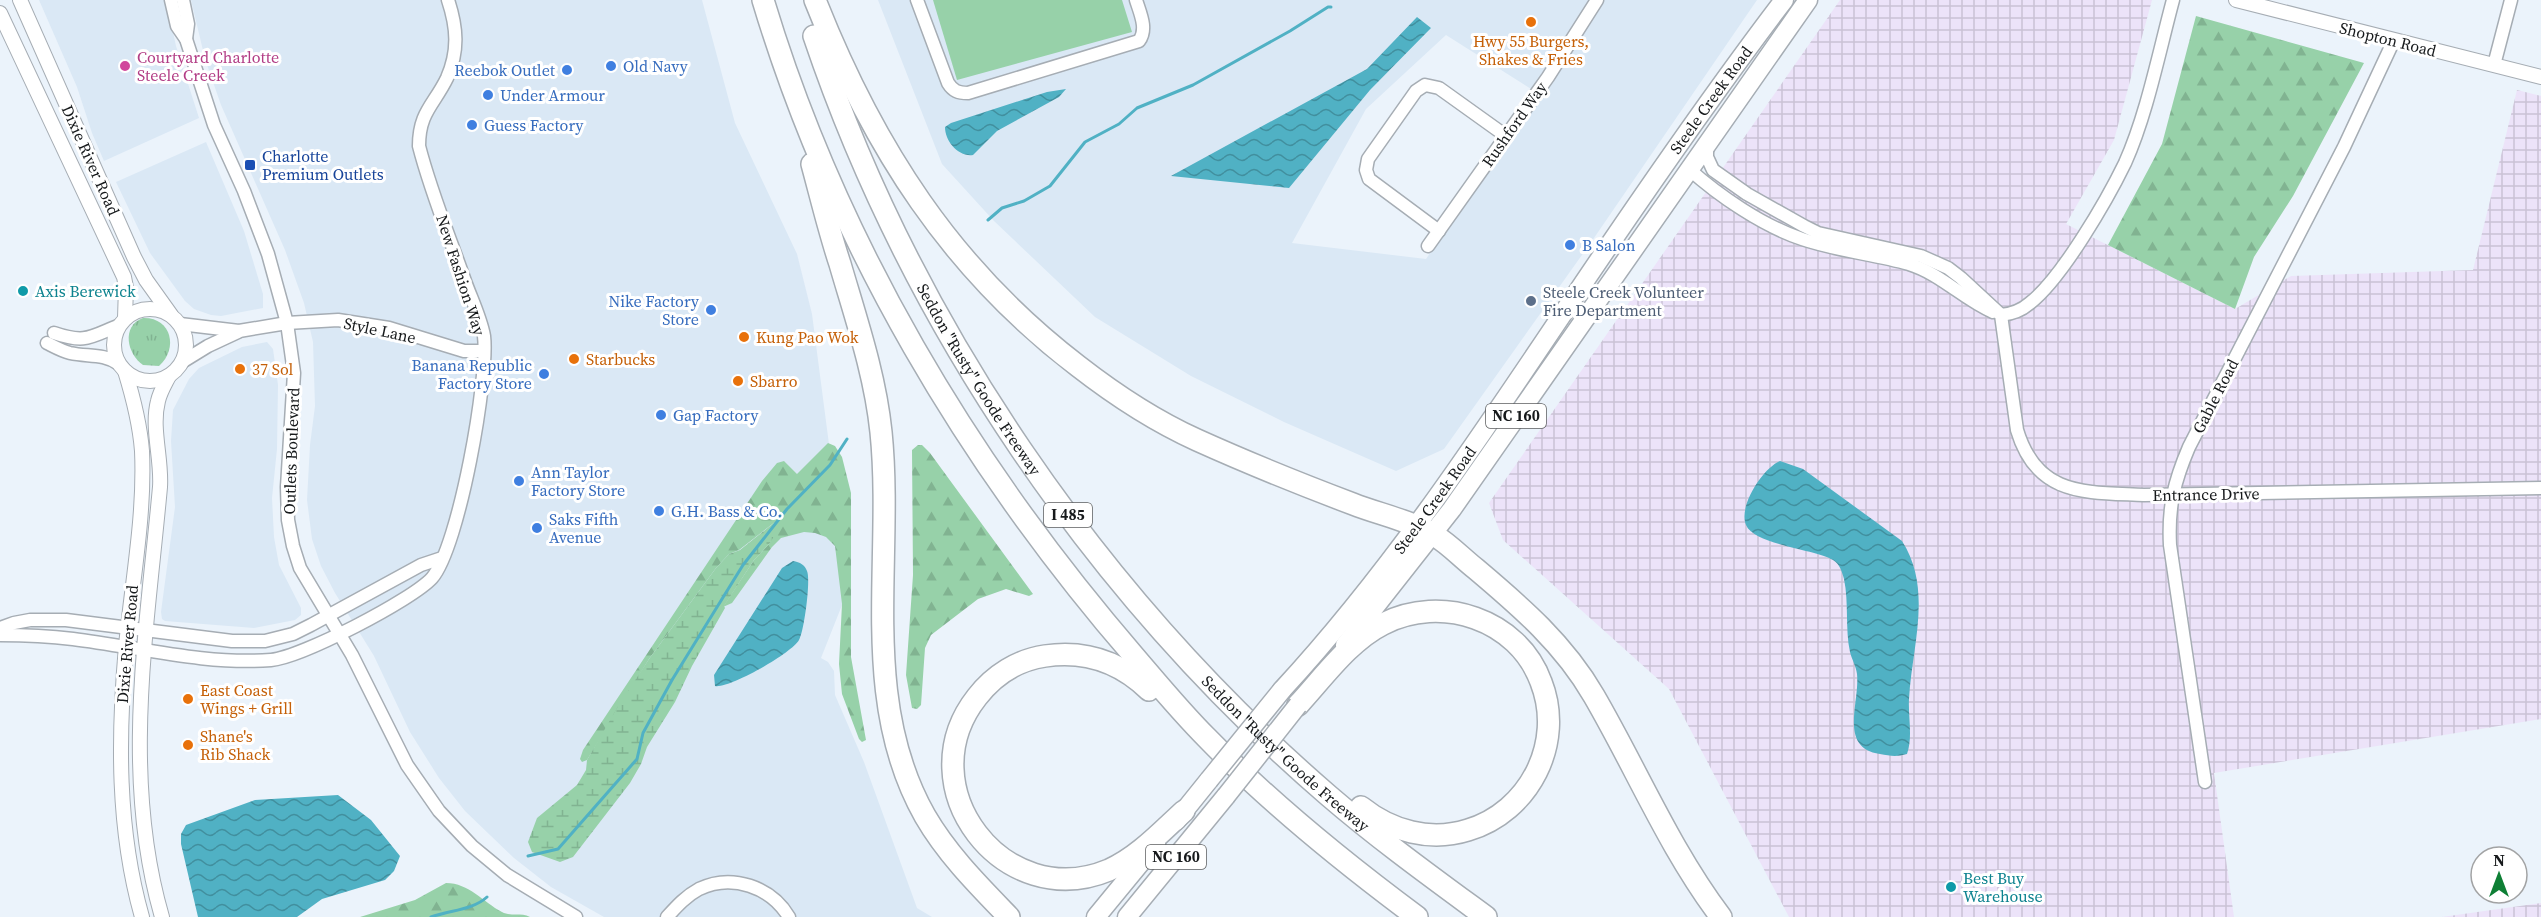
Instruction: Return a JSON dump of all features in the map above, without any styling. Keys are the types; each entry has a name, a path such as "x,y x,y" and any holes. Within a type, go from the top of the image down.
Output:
{"highway":[{"name":"I 485","path":"763,0 813,141 873,272 957,421 1044,546 1095,611 1206,738 1323,844 1417,917"},
{"name":"Seddon \"Rusty\" Goode Freeway","path":"803,0 856,147 919,280 958,350 1022,452 1070,519 1125,588 1213,686 1328,795 1406,859 1486,917"},
{"path":"815,0 853,89 911,190 940,230 987,286 1042,337 1097,380 1193,438 1319,491 1424,530 1537,622 1566,654 1594,695 1678,855 1721,917"},
{"path":"781,54 859,326 876,399 881,430 885,502 884,677 895,742 912,790 930,824 963,869 1009,917"},
{"path":"1213,686 1371,815 1394,827 1422,834 1450,834 1476,828 1489,822 1512,806 1529,787 1546,748 1548,711 1541,682 1520,648 1499,629 1461,613 1415,612 1382,624 1353,646 1298,705"},
{"path":"1184,811 1138,852 1109,870 1093,875 1059,879 1028,872 1013,866 988,848 967,820 959,804 953,772 953,754 957,734 972,703 983,689 1007,669 1039,657 1070,654 1097,657 1127,671 1206,738"}],"main road":[{"name":"Steele Creek Road","path":"1096,917 1282,690 1424,530 1481,435 1606,249 1784,0"},
{"name":"Steele Creek Road","path":"1127,917 1298,705 1424,530 1599,297 1808,0"},
{"path":"1689,169 1686,159 1690,150 1715,114 1758,37"},
{"path":"1599,297 1645,213 1673,172 1674,164 1670,160"}],"street":[{"name":"Dixie River Road","path":"20,0 134,257 147,280 176,319"},
{"name":"Outlets Boulevard","path":"171,0 177,26 186,39 214,125 244,191 268,254 286,323 294,373 287,488 288,520 292,546 300,568 339,633 407,765 439,811 472,846 498,868 576,917"},
{"name":"Outlets Boulevard","path":"183,0 188,24 186,39"},
{"name":"New Fashion Way","path":"0,635 51,636 143,650 226,659 274,659 304,651 419,589 432,578 453,532 464,494 484,370 484,335 420,146 420,132 426,110 447,77 456,42 456,23 448,0"},
{"path":"916,0 948,82 954,91 960,93 968,93 1139,40 1143,36 1144,28 1136,0"},
{"name":"Rushford Way","path":"1428,246 1597,0"},
{"path":"1689,169 1705,183 1767,224 1827,246 1911,265 1948,283 1980,306 2001,315 2010,314 2030,303 2061,269 2124,163 2137,130 2173,0"},
{"name":"Shopton Road","path":"2236,0 2541,77"},
{"path":"2494,65 2511,0"},
{"name":"Dixie River Road","path":"0,13 124,277 126,287 122,322"},
{"name":"Gable Road","path":"2205,782 2170,545 2172,495 2189,447 2344,147 2394,40"},
{"path":"1439,231 1370,179 1366,170 1368,159 1416,91 1425,85 1439,88 1506,135"},
{"path":"1707,143 1707,157 1713,170 1747,194 1818,232 1906,251 1948,268 2001,315"},
{"path":"152,308 176,319 187,343 182,362 169,376 160,380 141,380 111,358 66,352 51,338 83,340 122,322 133,312 152,308"},
{"name":"Entrance Drive","path":"2001,315 2017,429 2028,459 2036,468 2059,484 2073,489 2172,495 2541,488"},
{"name":"Style Lane","path":"176,319 239,331"},
{"name":"Style Lane","path":"182,362 239,331 286,323 338,320 364,323 458,349 483,351"},
{"path":"122,322 114,345 122,368"},
{"name":"Dixie River Road","path":"122,368 139,426 142,452 140,505 120,735 128,857 142,917"},
{"name":"Dixie River Road","path":"162,917 155,894 144,812 139,740 143,650 160,483 157,407 169,376"},
{"path":"0,628 14,623 42,620 85,621 232,641 265,641 292,634 421,565 442,558"},
{"path":"668,917 684,899 700,889 728,882 742,883 766,892 780,904 789,917"}],"shaded area":[{"path":"39,0 166,0 176,46 199,118 104,161 77,87"},
{"name":"Charlotte Premium Outlets","path":"191,0 702,0 735,123 797,254 812,314 848,590 821,658 828,662 834,671 835,695 864,762 917,908 932,917 604,917 551,887 514,858 465,811 439,778 410,732 374,656 321,566 312,539 307,500 315,406 313,342 304,303 285,250 221,105 205,59"},
{"path":"878,0 1757,0 1594,238 1444,449 1396,471 1284,422 1191,376 1095,317 994,221 942,164","holes":["1446,35 1539,94 1426,259 1292,243 1366,109"]},
{"path":"1840,0 2152,0 2114,140 2066,224 2235,309 2291,276 2473,270 2517,90 2541,96 2541,719 2214,773 2234,917 1789,917 1669,689 1503,540 1489,503"},
{"path":"206,142 244,231 263,294 263,308 221,316 194,309 185,301 150,253 116,182"},
{"path":"267,342 273,349 278,385 277,449 272,498 274,537 279,565 301,608 301,615 295,620 254,628 165,621 162,619 161,612 175,507 171,441 173,410 189,379 199,368 242,347"},
{"path":"2541,903 2541,917 2442,917 2529,905"}],"green space":[{"path":"933,0 1122,0 1132,32 957,80"},
{"path":"2196,16 2364,63 2293,196 2254,257 2235,309 2108,245 2162,144"},
{"path":"143,318 153,319 160,323 169,335 169,351 159,366 143,365 130,347 131,327"},
{"path":"828,443 835,446 842,457 851,493 851,657 866,740 862,742 859,739 842,694 839,664 842,604 835,546 826,537 804,532 781,538 732,603 723,607 754,560 770,543 775,522 739,550 729,554 716,568 649,659 587,760 582,762 580,759 583,750 762,481 777,463 784,461 797,474"},
{"path":"922,445 930,453 1033,594 1029,596 1006,589 978,599 931,635 925,648 921,705 917,709 912,708 906,675 913,575 912,450"},
{"path":"775,522 778,529 770,543 754,560 724,606 675,702 647,747 641,764 630,783 573,857 560,862 532,852 528,842 537,818 577,785 586,770 587,760 617,708 649,659 716,568 729,554 740,550"},
{"path":"446,883 462,886 505,913 530,917 360,917 415,900"}],"water":[{"path":"1417,17 1431,28 1370,90 1289,188 1171,176 1367,69"},
{"path":"1066,89 1059,97 997,131 973,155 958,151 947,138 945,127 951,123 1047,92"},
{"path":"1780,461 1803,469 1902,541 1911,559 1917,578 1919,598 1909,699 1910,734 1907,754 1890,756 1867,750 1859,743 1855,734 1857,674 1850,652 1845,588 1839,566 1825,556 1761,537 1751,532 1746,525 1744,517 1754,488 1766,471"},
{"path":"793,561 804,565 808,576 806,606 799,640 785,653 760,669 733,682 715,686 714,675 782,568"},
{"path":"338,795 371,820 400,856 394,871 385,880 322,899 297,917 198,917 181,844 181,834 186,825 255,800"}],"waterway":[{"path":"988,220 1002,208 1024,201 1050,186 1085,142 1119,124 1137,108 1193,85 1331,7"},
{"path":"528,856 558,849 637,759 643,733 672,680 743,565 787,509 830,465 847,439"},
{"path":"431,917 475,905 487,897"}],"place":[{"name":"Hwy 55 Burgers, Shakes & Fries","path":"1531,22"},
{"name":"Courtyard Charlotte Steele Creek","path":"125,66"},
{"name":"Old Navy","path":"611,66"},
{"name":"Reebok Outlet","path":"567,70"},
{"name":"Under Armour","path":"488,95"},
{"name":"Guess Factory","path":"472,125"},
{"name":"Charlotte Premium Outlets","path":"250,165"},
{"name":"B Salon","path":"1570,245"},
{"name":"Axis Berewick","path":"23,291"},
{"name":"Steele Creek Volunteer Fire Department","path":"1531,301"},
{"name":"Nike Factory Store","path":"711,310"},
{"name":"Kung Pao Wok","path":"744,337"},
{"name":"Starbucks","path":"574,359"},
{"name":"37 Sol","path":"240,369"},
{"name":"Banana Republic Factory Store","path":"544,374"},
{"name":"Sbarro","path":"738,381"},
{"name":"Gap Factory","path":"661,415"},
{"name":"Ann Taylor Factory Store","path":"519,481"},
{"name":"G.H. Bass & Co.","path":"659,511"},
{"name":"Saks Fifth Avenue","path":"537,528"},
{"name":"East Coast Wings + Grill","path":"188,699"},
{"name":"Shane's Rib Shack","path":"188,745"},
{"name":"Best Buy Warehouse","path":"1951,887"}]}
